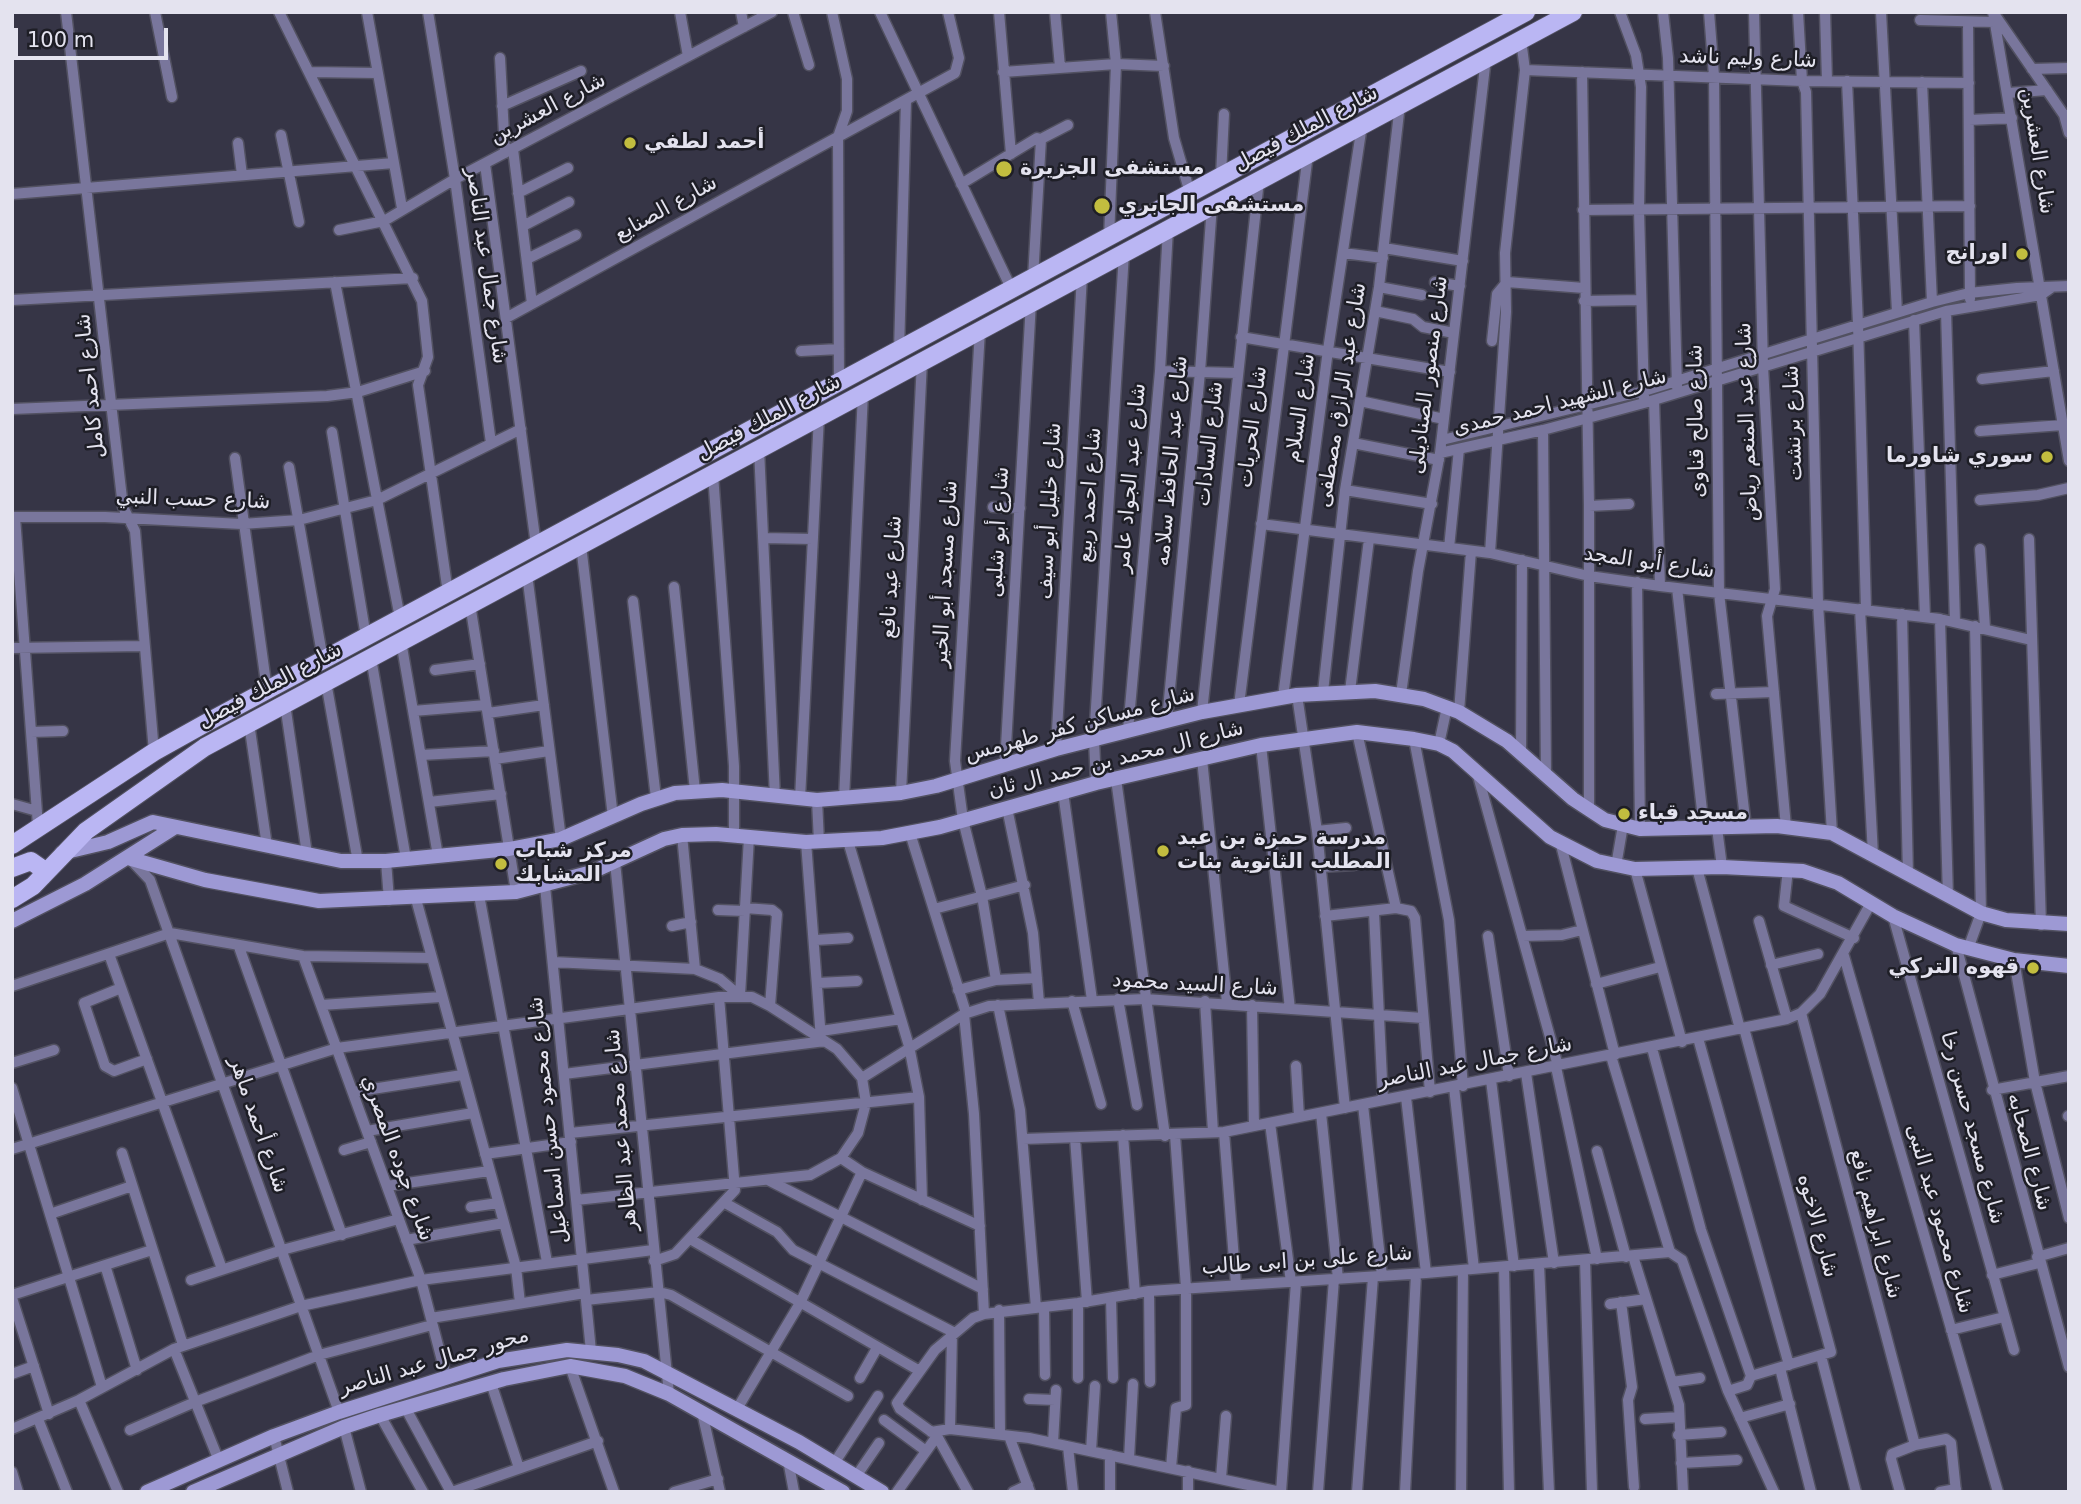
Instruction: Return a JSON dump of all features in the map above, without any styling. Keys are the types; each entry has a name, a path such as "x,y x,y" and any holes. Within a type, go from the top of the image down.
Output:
{"main road":[{"name":"شارع الملك فيصل","path":"12,845 37,818 153,752 1109,238 1420,67 1527,12"},
{"name":"شارع الملك فيصل","path":"12,899 42,877 62,853 86,831 140,789 205,747 1573,12"},
{"path":"1454,49 1452,61 1462,72"},
{"path":"1420,67 1430,75 1430,89"},
{"path":"684,466 684,478 696,483"},
{"path":"654,482 663,485 667,498"},
{"path":"12,868 31,861 41,869 42,877"}],"street":[{"name":"شارع احمد كامل","path":"66,12 123,507 135,531 142,646 153,752"},
{"path":"155,12 172,97"},
{"path":"279,12 422,301 428,357 418,385 448,593"},
{"path":"367,12 402,208"},
{"name":"شارع جمال عبد الناصر","path":"428,12 455,178 491,443"},
{"path":"681,12 688,56"},
{"path":"741,12 744,27"},
{"name":"شارع العشرين","path":"339,230 383,221 455,178 772,12"},
{"path":"793,12 809,65"},
{"path":"832,12 847,79 847,111 838,137 839,383"},
{"path":"880,12 1012,290"},
{"name":"شارع الصنايع","path":"506,318 955,73 959,65 948,12"},
{"path":"999,12 1011,153"},
{"path":"1055,12 1060,67"},
{"path":"1109,238 1116,64 1111,12"},
{"path":"1154,12 1174,138 1190,193"},
{"path":"1620,12 1633,42 1640,74 1641,300 1660,586"},
{"path":"1662,12 1668,75 1677,393"},
{"name":"شارع صالح قناوى","path":"1709,12 1714,76 1713,210 1719,593 1746,827"},
{"name":"شارع عبد المنعم رياض","path":"1754,12 1758,77 1763,366 1773,599 1767,616 1786,827"},
{"name":"شارع برنشت","path":"1798,12 1802,80 1806,92 1818,603 1832,834"},
{"path":"1825,12 1827,80"},
{"path":"1881,12 1897,312"},
{"path":"1920,20 1968,22 1993,16 2067,115 2069,133"},
{"name":"شارع العشرين","path":"1993,16 2044,290 2069,461"},
{"path":"1968,22 1970,299"},
{"path":"1490,553 1507,282 1505,253 1509,197 1525,70 1521,40"},
{"path":"500,58 502,106 519,193 532,304"},
{"name":"شارع منصور الصناديلى","path":"1401,694 1423,546 1440,457 1486,58"},
{"path":"1003,72 1116,64 1164,66"},
{"path":"2032,69 2069,68"},
{"name":"شارع وليم ناشد","path":"1525,70 1969,83"},
{"path":"502,106 581,71"},
{"path":"310,72 377,73"},
{"path":"1582,72 1590,576 1589,811"},
{"path":"1847,81 1858,324 1863,609 1873,855"},
{"path":"1922,82 1932,302"},
{"path":"2008,93 2047,90"},
{"path":"899,351 906,100"},
{"name":"شارع عبد الرازق مصطفى","path":"1323,692 1345,490 1384,253 1400,104"},
{"path":"1221,176 1224,114"},
{"path":"1969,120 2012,118"},
{"path":"961,184 1011,153 1068,125"},
{"name":"شارع السلام","path":"1345,1108 1317,831 1303,738 1290,696 1304,530 1362,125"},
{"path":"281,135 299,222"},
{"path":"1033,278 1041,139"},
{"path":"238,143 242,175"},
{"name":"شارع الحريات","path":"1239,705 1282,344 1308,154"},
{"path":"12,194 394,163"},
{"path":"485,164 536,545"},
{"path":"519,193 568,168"},
{"name":"شارع السادات","path":"1202,712 1258,180"},
{"path":"523,226 569,202"},
{"name":"شارع عبد الحافظ سلامه","path":"1167,720 1200,372 1212,205"},
{"path":"1583,210 1970,206"},
{"name":"شارع عبد الجواد عامر","path":"1128,730 1160,371 1168,229"},
{"path":"527,259 576,235"},
{"name":"شارع احمد ربيع","path":"1096,783 1094,740 1124,253"},
{"path":"1343,253 1384,253 1463,261"},
{"name":"شارع خليل أبو سيف","path":"1056,749 1082,275"},
{"path":"12,300 412,278"},
{"path":"335,282 400,618"},
{"path":"1435,282 1460,286"},
{"path":"1507,282 1584,288"},
{"path":"1492,341 1497,295 1507,282"},
{"name":"شارع الشهيد احمد حمدى","path":"1440,457 1459,449 1586,419 1647,398 1676,380 1932,302 2069,286"},
{"path":"1379,287 1422,295"},
{"name":"شارع الشهيد احمد حمدى","path":"1442,440 1586,406 1677,393 1946,310 1970,299"},
{"path":"1584,301 1641,300"},
{"name":"شارع أبو شلبى","path":"1005,764 1031,302"},
{"path":"1946,310 1955,622"},
{"path":"1375,311 1413,319 1423,327 1454,332"},
{"path":"1914,320 1925,617"},
{"name":"شارع مسجد أبو الخير","path":"980,330 955,750 963,820 982,896 996,980"},
{"path":"1241,337 1450,372"},
{"path":"801,351 839,349"},
{"name":"شارع عيد نافع","path":"901,793 922,361"},
{"path":"12,409 327,396 358,392 425,371"},
{"path":"1160,371 1237,373"},
{"path":"1982,379 2054,371"},
{"path":"844,799 863,393"},
{"path":"1360,401 1444,419"},
{"path":"800,799 819,416"},
{"path":"1980,431 2063,425"},
{"name":"شارع حسب النبي","path":"13,517 242,524 299,520 345,510 377,499 521,429"},
{"path":"1543,430 1546,776"},
{"path":"332,432 366,637"},
{"path":"1353,443 1440,457"},
{"path":"758,449 775,797"},
{"path":"1449,548 1459,449"},
{"path":"235,458 267,690"},
{"path":"289,467 323,660"},
{"path":"713,474 734,791 734,836"},
{"path":"1980,500 2038,495 2069,488"},
{"path":"1345,490 1432,504"},
{"path":"1589,506 1629,504"},
{"path":"993,507 1020,508"},
{"path":"13,517 37,818"},
{"name":"شارع أبو المجد","path":"1261,524 1490,553 1590,576 1660,586 1925,617 2031,640"},
{"path":"763,538 813,539"},
{"path":"1350,691 1368,539"},
{"path":"2028,539 2041,925"},
{"path":"581,545 613,817"},
{"path":"1962,947 1981,913 1980,549"},
{"path":"1439,744 1453,709 1471,551"},
{"path":"1521,754 1522,560"},
{"path":"527,574 561,839"},
{"path":"1637,582 1640,829"},
{"path":"674,587 695,791"},
{"path":"1677,588 1710,828 1722,867"},
{"path":"633,601 656,798"},
{"path":"470,604 516,892"},
{"path":"1902,614 1908,875"},
{"path":"1940,620 1948,897"},
{"path":"401,641 438,856"},
{"path":"12,648 142,646"},
{"path":"371,658 406,859"},
{"path":"435,670 480,664"},
{"path":"326,682 358,862"},
{"name":"شارع مساكن كفر طهرمس","path":"62,853 108,842 147,823 307,855 358,862 509,849 561,839 656,798 695,791 734,791 817,800 901,793 957,780 1056,749 1202,712 1290,696 1350,691 1401,694 1453,709 1521,754 1589,811 1623,825 1640,829 1786,827 1832,834 1981,913 2041,925 2069,924"},
{"path":"1716,694 1774,692"},
{"path":"285,704 307,855"},
{"path":"413,711 544,705"},
{"path":"249,723 267,846"},
{"path":"31,732 63,731"},
{"path":"1357,732 1396,908"},
{"name":"شارع ال محمد بن حمد ال ثان","path":"128,858 176,874 319,901 416,899 516,892 545,886 615,862 663,839 682,835 749,836 813,842 848,841 910,833 1096,783 1262,745 1357,732 1415,738 1439,744 1461,758 1478,776 1561,845 1616,866 1635,869 1788,869 1838,883 1893,916 1962,947 2068,970"},
{"path":"1415,738 1448,913 1469,1270 1461,1492"},
{"path":"1262,745 1290,1009"},
{"path":"421,755 494,755 550,751"},
{"path":"1202,759 1227,1003"},
{"path":"1478,776 1557,1067 1597,1259"},
{"path":"1116,779 1145,999 1170,1135 1186,1288 1186,1405 1176,1408 1171,1468"},
{"path":"1063,792 1092,1000"},
{"path":"429,802 501,794"},
{"path":"817,800 813,842 822,1037"},
{"path":"12,804 37,818"},
{"path":"1007,808 1024,885 1040,1003"},
{"path":"1616,866 1623,825"},
{"path":"12,921 128,858 174,827"},
{"path":"1317,831 1346,828"},
{"path":"910,833 965,1013 984,1314"},
{"path":"682,835 695,969"},
{"path":"740,996 749,836"},
{"path":"848,841 909,1046 919,1097 922,1200"},
{"path":"1561,845 1613,1056 1670,1252 1682,1260 1728,1391 1774,1492"},
{"name":"شارع أحمد ماهر","path":"128,858 150,880 338,1412"},
{"path":"386,861 389,900"},
{"name":"شارع محمد عبد الظاهر","path":"615,862 646,1192 669,1394"},
{"path":"1320,867 1354,866"},
{"path":"1697,868 1742,1029"},
{"path":"1635,869 1682,1041"},
{"path":"1788,869 1784,906 1854,938"},
{"path":"934,909 1024,885"},
{"name":"شارع محمود حسن اسماعيل","path":"545,886 591,1351"},
{"path":"479,895 547,1262"},
{"path":"416,899 450,1033 516,1267 520,1303"},
{"name":"شارع جمال عبد الناصر","path":"1023,1139 1218,1132 1613,1056 1787,1019 1801,1013 1820,994 1844,956 1871,903"},
{"path":"1325,916 1396,908 1411,911 1415,918 1430,1092"},
{"path":"719,910 772,910 777,914 771,1006"},
{"path":"1374,912 1376,1015 1382,1100"},
{"name":"شارع مسجد حسن رخا","path":"1893,916 2014,1350"},
{"path":"1759,921 1787,1019"},
{"path":"672,926 691,922"},
{"path":"1522,936 1562,935 1582,930"},
{"path":"12,986 170,933 303,956 432,958"},
{"path":"1488,936 1509,1076"},
{"path":"816,940 848,938"},
{"path":"239,947 342,1234"},
{"name":"شارع الصحابه","path":"1962,947 1992,1090 2069,1367"},
{"path":"109,954 222,1269"},
{"path":"1772,965 1818,954"},
{"name":"شارع جوده المصري","path":"303,956 421,1280 446,1376"},
{"name":"شارع محمود عبد النبى","path":"1844,956 1998,1492"},
{"path":"2014,960 2035,1082 2069,1218"},
{"path":"553,962 695,969 720,979 740,996"},
{"path":"1597,984 1660,967"},
{"path":"958,990 996,980 1037,978"},
{"path":"818,983 857,981"},
{"path":"121,988 84,1003 104,1066 114,1070 147,1059"},
{"path":"12,1149 337,1048 719,997 740,996 771,1006 822,1037 848,1058 862,1078 866,1103 858,1133 841,1158 810,1175 576,1200"},
{"path":"12,1429 79,1400 178,1347 301,1306 421,1280 547,1262 675,1254 734,1193 719,997"},
{"path":"321,1005 441,998"},
{"path":"1118,999 1137,1105"},
{"name":"شارع السيد محمود","path":"862,1078 965,1013 998,1005 1145,999 1423,1018"},
{"path":"1072,1001 1101,1104"},
{"path":"1205,1001 1236,1285"},
{"path":"998,1005 1023,1139 1045,1375"},
{"path":"1251,1005 1254,1126"},
{"name":"شارع ابراهيم نافع","path":"1801,1013 1915,1445"},
{"path":"564,1074 724,1054 822,1037 901,1018"},
{"name":"شارع الاخوه","path":"1742,1029 1830,1350 1821,1356"},
{"path":"1698,1038 1785,1367 1790,1404 1811,1492"},
{"path":"1652,1048 1701,1230 1751,1376 1747,1385 1728,1391"},
{"path":"12,1063 54,1050"},
{"path":"1296,1066 1299,1117"},
{"path":"1526,1073 1554,1263"},
{"path":"353,1092 463,1075"},
{"path":"1992,1090 2069,1076"},
{"path":"1490,1080 1509,1266 1509,1492"},
{"path":"12,1088 102,1387"},
{"path":"485,1154 640,1125 919,1097"},
{"path":"1405,1492 1421,1273 1406,1097"},
{"path":"1357,1492 1377,1276 1363,1105"},
{"path":"344,1150 369,1136 473,1113"},
{"path":"1318,1492 1336,1279 1321,1113"},
{"path":"897,1492 926,1451 934,1434 950,1429 1053,1443 1221,1478 1238,1487 1281,1492 1294,1282 1270,1123"},
{"path":"1123,1135 1135,1294"},
{"path":"1075,1138 1083,1303 1078,1378"},
{"path":"1597,1151 1629,1257 1646,1299 1672,1382 1679,1417 1683,1492"},
{"path":"121,1153 195,1402 219,1461"},
{"path":"841,1158 862,1172 980,1226"},
{"path":"387,1186 489,1171"},
{"path":"737,1409 800,1303 862,1172"},
{"path":"768,1180 983,1289"},
{"path":"50,1214 132,1186"},
{"path":"471,1207 498,1203"},
{"path":"724,1203 777,1233 793,1250 953,1333 950,1429"},
{"path":"191,1280 282,1250 399,1219"},
{"path":"406,1240 504,1223"},
{"path":"690,1239 918,1370"},
{"path":"1992,1275 2069,1248"},
{"path":"49,1414 15,1316 12,1297 152,1250"},
{"name":"شارع على بن ابى طالب","path":"934,1434 897,1403 918,1370 953,1333 984,1314 999,1310 1083,1303 1149,1291 1469,1270 1670,1252"},
{"path":"1585,1260 1592,1492"},
{"path":"1539,1264 1549,1492"},
{"path":"105,1265 137,1370"},
{"path":"1149,1291 1150,1382"},
{"path":"130,1430 319,1355 432,1322 520,1303 659,1292 671,1295 848,1396"},
{"path":"1111,1298 1113,1378"},
{"path":"1634,1487 1628,1400 1632,1387 1615,1303 1646,1299"},
{"path":"999,1310 1005,1435 1029,1488 1013,1492"},
{"path":"1951,1330 2004,1317"},
{"path":"860,1378 877,1348"},
{"name":"محور جمال عبد الناصر","path":"147,1492 274,1436 446,1376 525,1354 591,1351 644,1361 667,1372 835,1462 882,1492"},
{"path":"1751,1376 1821,1356 1856,1492"},
{"path":"12,1374 34,1366"},
{"path":"570,1366 614,1492"},
{"name":"محور جمال عبد الناصر","path":"193,1492 344,1427 491,1383 570,1366 625,1376 669,1394 843,1492"},
{"path":"1672,1382 1700,1378"},
{"path":"491,1383 519,1468"},
{"path":"1129,1459 1133,1384"},
{"path":"1091,1451 1095,1386"},
{"path":"1029,1399 1056,1395 1053,1443"},
{"path":"835,1462 878,1396"},
{"path":"79,1400 118,1492"},
{"path":"1741,1418 1790,1404"},
{"path":"405,1407 452,1492 598,1441"},
{"path":"702,1412 720,1492"},
{"path":"380,1415 423,1492"},
{"path":"1221,1478 1226,1416"},
{"path":"1645,1419 1679,1417"},
{"path":"38,1419 67,1492"},
{"path":"884,1420 926,1451"},
{"path":"344,1427 361,1492"},
{"path":"1678,1435 1721,1433"},
{"path":"934,1434 962,1489"},
{"path":"274,1436 288,1492"},
{"path":"1900,1492 1891,1456 1915,1445 1949,1440 1956,1490 1940,1492"},
{"path":"793,1492 788,1460 799,1442"},
{"path":"857,1475 879,1443"},
{"path":"1068,1447 1073,1492"},
{"path":"1110,1455 1110,1492"},
{"path":"1681,1463 1737,1460"},
{"path":"12,1472 18,1492"},
{"path":"1188,1472 1188,1492"},
{"path":"674,1492 718,1479"}],"place":[{"name":"أحمد لطفي","path":"630,143"},
{"name":"مستشفى الجزيرة","path":"1004,169"},
{"name":"مستشفى الجابري","path":"1102,206"},
{"name":"اورانج","path":"2022,254"},
{"name":"سوري شاورما","path":"2047,457"},
{"name":"مسجد قباء","path":"1624,814"},
{"name":"مدرسة حمزة بن عبد المطلب الثانوية بنات","path":"1163,851"},
{"name":"مركز شباب المشابك","path":"501,864"},
{"name":"قهوه التركي","path":"2033,968"}]}
